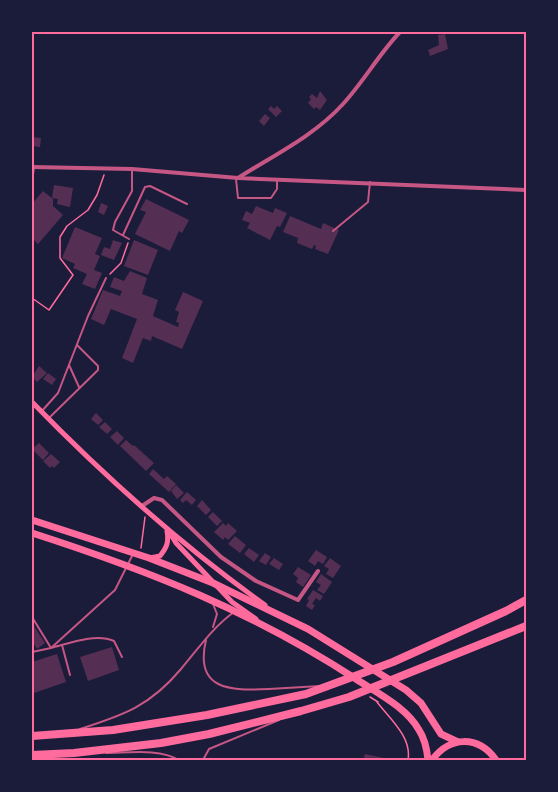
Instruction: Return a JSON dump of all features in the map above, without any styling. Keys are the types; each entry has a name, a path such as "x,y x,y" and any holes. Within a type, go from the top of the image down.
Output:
{"highway":[{"path":"32,520 134,550 270,609 359,659 406,690 422,703 441,734 458,742"},
{"path":"32,533 128,565 204,595 265,624 336,666 406,714 419,730 430,760 442,749 458,742 473,742 504,760"},
{"path":"32,736 113,730 207,715 306,694 393,662 526,600"},
{"path":"32,755 74,753 160,743 302,711 349,697 526,626"},
{"path":"490,752 496,760"}],"main road":[{"path":"32,402 167,529 219,572 270,609"},
{"path":"149,558 160,556 167,548 169,540 167,529"},
{"path":"167,529 176,543 232,602 265,624"}],"street":[{"path":"237,178 278,155 341,106 361,84 400,32"},
{"path":"33,167 132,169 237,178 526,190"},
{"path":"144,508 154,498 162,500 221,557 256,581 298,600 318,571"}],"lane":[{"path":"32,181 33,167"},
{"path":"129,239 113,230 132,191 132,169"},
{"path":"237,178 238,198 271,198 277,189 278,179"},
{"path":"333,231 368,202 370,182"},
{"path":"123,235 145,187 150,186 187,204"},
{"path":"41,412 58,393 88,316 106,278"},
{"path":"88,316 91,321"},
{"path":"48,419 98,370 98,366 77,345"},
{"path":"69,365 80,388"},
{"path":"51,648 115,590 134,550"},
{"path":"204,595 214,605 217,614 213,630"},
{"path":"66,733 117,717 142,705 172,679 213,630 236,610"},
{"path":"32,617 51,648"},
{"path":"207,637 203,666 214,682 223,687 244,691 331,685"},
{"path":"32,652 107,638 114,641 122,657"},
{"path":"62,645 70,675"},
{"path":"203,760 209,749 302,711"},
{"path":"74,753 148,753 179,760"}],"path":[{"path":"32,298 49,310 74,275 60,258 60,237 67,226 88,210 104,180 104,168"},
{"path":"106,278 121,263 129,239"},
{"path":"134,550 141,550 144,508"},
{"path":"387,708 376,701 398,727 406,742 408,760"}],"building":[{"path":"445,34 448,49 430,56 428,50 439,45 438,35"},
{"path":"320,91 327,100 320,110 316,107 314,109 308,103 312,94 317,98"},
{"path":"271,106 274,109 277,106 282,111 276,117 268,109"},
{"path":"265,114 270,118 264,126 259,121"},
{"path":"32,137 41,138 40,147 32,146"},
{"path":"54,185 73,188 70,207 57,204 58,199 52,198"},
{"path":"43,191 53,199 53,206 63,215 38,244 32,238 32,204"},
{"path":"146,199 189,220 182,233 179,231 170,251 135,234 146,212 140,210"},
{"path":"101,203 108,206 104,215 98,212"},
{"path":"256,206 273,213 275,208 287,213 270,240 247,228 250,223 242,220 246,211 252,214"},
{"path":"290,216 321,229 323,223 339,230 328,254 315,249 314,245 312,249 297,243 298,238 283,232"},
{"path":"75,227 102,238 95,254 100,256 94,270 102,273 95,289 82,284 87,274 73,268 75,264 62,258"},
{"path":"113,240 122,243 114,260 101,255 104,247 110,249"},
{"path":"134,240 158,250 148,275 124,266"},
{"path":"130,271 147,278 142,294 158,300 153,316 178,327 179,323 176,322 179,312 175,310 183,292 203,301 182,349 152,336 151,341 143,338 133,363 122,358 137,319 111,309 104,325 91,319 103,290 120,296 122,291 110,287 114,277 124,281"},
{"path":"39,366 47,373 37,382 32,377"},
{"path":"48,373 56,379 52,385 43,379"},
{"path":"96,413 103,420 98,425 91,419"},
{"path":"105,422 112,429 107,434 99,427"},
{"path":"117,431 124,438 118,445 110,437"},
{"path":"126,440 154,463 146,471 120,446"},
{"path":"39,443 49,453 43,460 32,449"},
{"path":"51,454 60,462 54,468 52,466 50,468 43,461"},
{"path":"153,469 164,479 167,476 176,484 169,492 149,474"},
{"path":"176,485 184,493 177,499 171,491"},
{"path":"187,492 196,500 192,505 186,500 183,503 180,500"},
{"path":"202,500 211,510 206,515 197,506"},
{"path":"213,512 222,521 217,526 208,517"},
{"path":"223,523 226,526 228,523 237,531 228,540 225,537 223,540 214,532"},
{"path":"235,536 246,545 240,553 228,544"},
{"path":"249,548 259,555 254,562 244,554"},
{"path":"316,550 327,557 323,564 318,561 315,566 308,561"},
{"path":"265,553 271,557 266,565 259,561"},
{"path":"274,558 283,564 279,570 269,564"},
{"path":"330,558 341,566 333,578 326,574 329,569 324,566"},
{"path":"298,567 311,575 303,587 296,582 298,578 293,574"},
{"path":"321,574 332,582 324,594 317,590 321,585 316,582"},
{"path":"313,590 323,596 320,601 316,598 312,604 315,605 312,610 306,606 309,600 307,599"},
{"path":"32,623 45,643 37,649 32,641"},
{"path":"112,647 119,670 88,681 80,657"},
{"path":"57,654 66,682 34,693 32,662"},
{"path":"365,754 384,758 384,760 363,760"}]}
